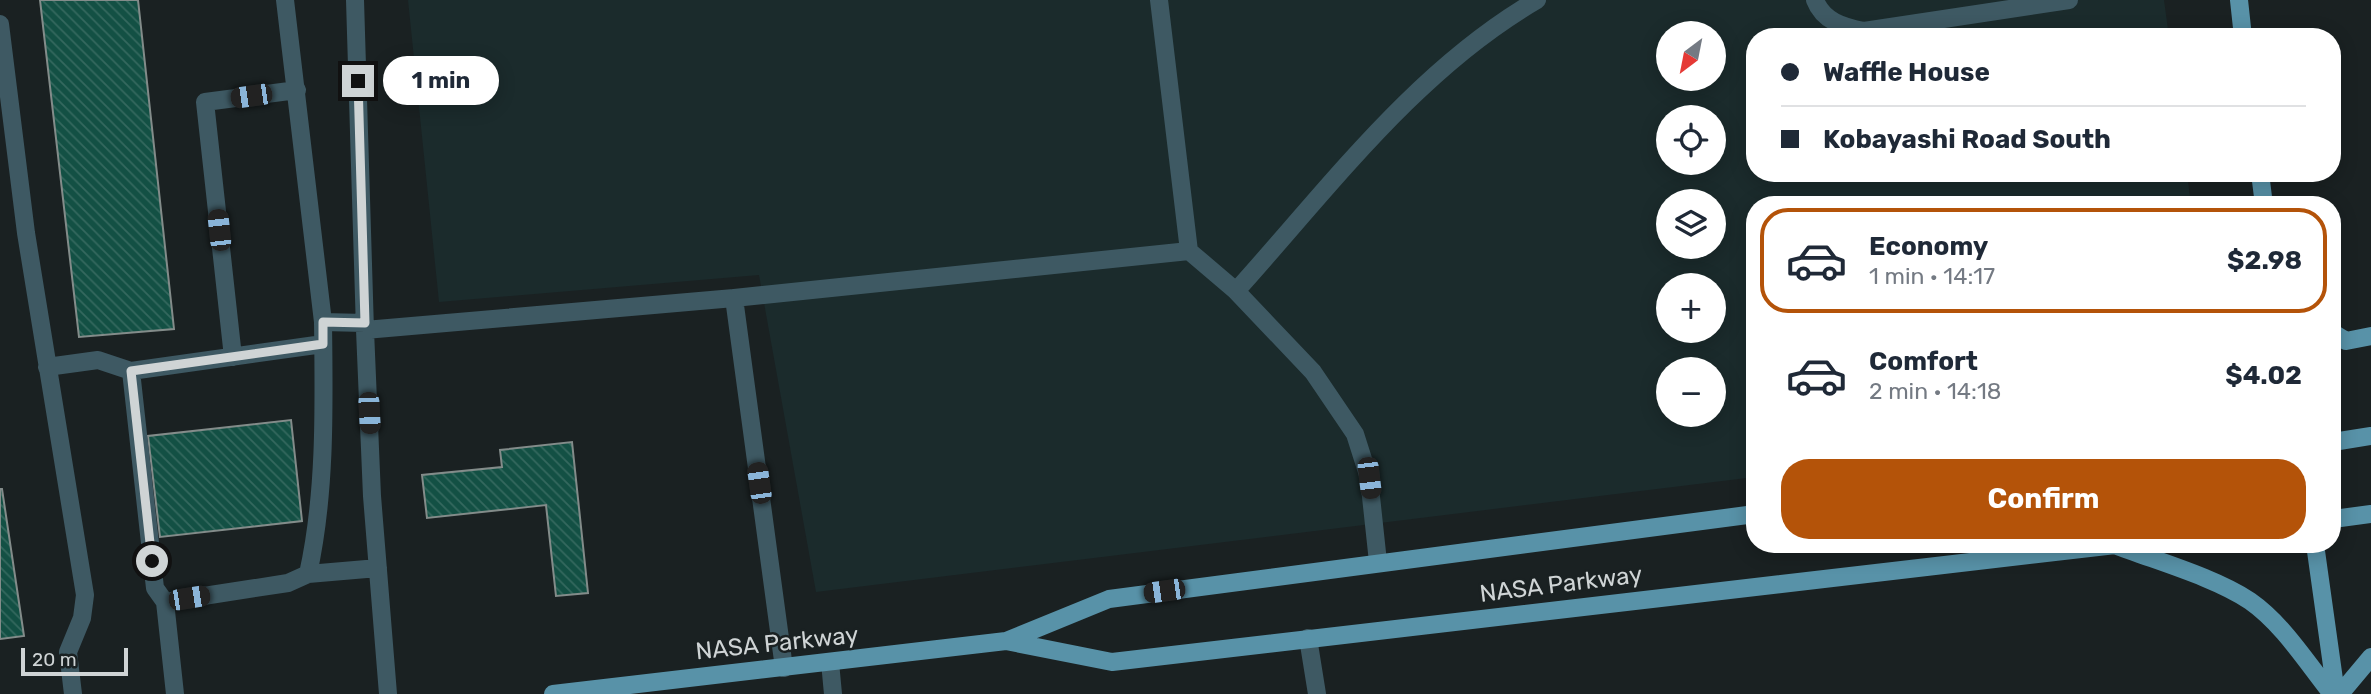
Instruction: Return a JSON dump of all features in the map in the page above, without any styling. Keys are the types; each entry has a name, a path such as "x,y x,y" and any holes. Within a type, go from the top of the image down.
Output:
{"main road":[{"path":"2239,0 2242,28"},
{"path":"2341,338 2346,341 2371,336"},
{"path":"2341,441 2371,436"},
{"path":"2341,518 2371,514"},
{"name":"NASA Parkway","path":"553,694 1006,641 1109,599 1746,515"},
{"name":"NASA Parkway","path":"1006,641 1112,662 2049,553"},
{"path":"2139,553 2250,601 2282,631 2336,694"},
{"path":"2316,553 2336,694"},
{"path":"2336,694 2371,657"}],"street":[{"path":"285,0 323,322 320,496 316,540 308,574"},
{"path":"355,0 365,327 388,694"},
{"path":"1158,0 1189,250 1236,291 1313,372 1355,434 1369,478 1378,562"},
{"path":"1236,291 1372,138 1455,56 1537,0"},
{"path":"1815,0 1828,19 1848,28"},
{"path":"1890,28 2069,0"},
{"path":"0,24 26,233 85,595 82,618 68,652 73,694"},
{"path":"233,357 205,102 296,90"},
{"path":"323,322 365,327 734,298 1189,250"},
{"path":"734,298 784,668"},
{"path":"47,367 98,360 131,371 323,344"},
{"path":"131,371 155,588 165,602 175,694"},
{"path":"165,602 288,583 308,574 378,568"},
{"path":"1308,638 1317,694"},
{"path":"830,662 834,694"}],"shaded area":[{"path":"408,0 2164,0 2168,28 1746,28 1746,182 2188,182 2190,196 1746,196 1746,478 816,592 759,275 439,302"}],"building":[{"path":"40,0 138,0 174,329 79,337"},
{"path":"291,420 302,521 160,537 148,436"},
{"path":"572,442 588,593 556,596 546,505 427,518 422,475 502,467 500,450"},
{"path":"0,489 24,636 0,639"}],"route":[{"path":"152,561 131,371 323,344 323,322 365,323 358,81"}]}
